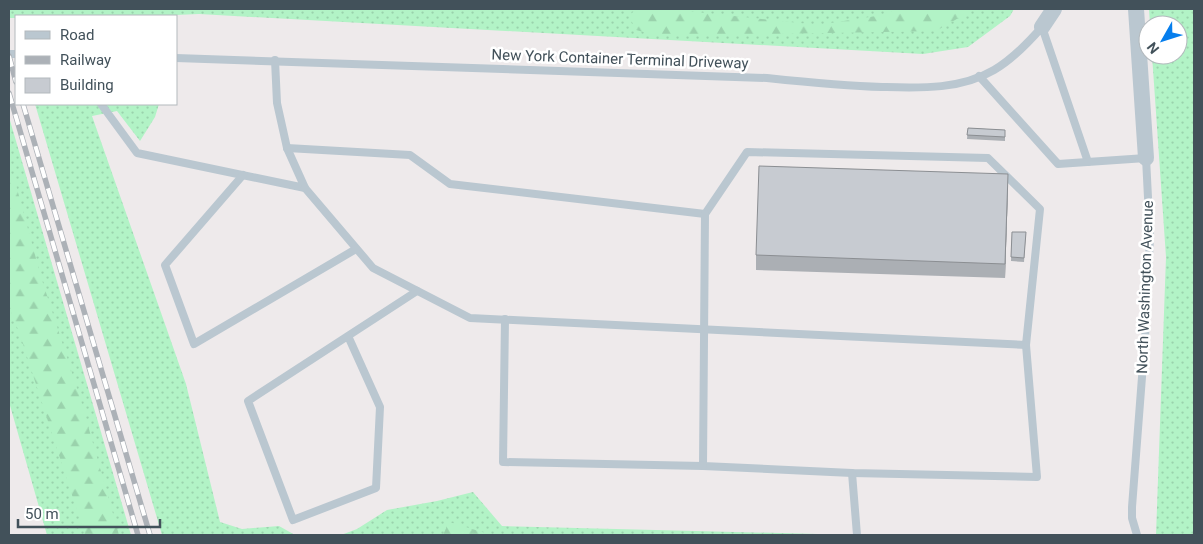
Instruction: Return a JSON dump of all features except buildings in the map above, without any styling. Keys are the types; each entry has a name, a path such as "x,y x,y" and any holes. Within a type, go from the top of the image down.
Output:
{"street":[{"path":"1042,27 1054,9"},
{"name":"North Washington Avenue","path":"1136,9 1146,158"}],"lane":[{"name":"New York Container Terminal Driveway","path":"178,58 767,78 835,86 912,88 948,86 993,71 1018,52 1042,27"},
{"path":"1042,27 1088,162"},
{"path":"275,60 277,103 287,148 305,188 372,268 470,318 1026,345"},
{"path":"979,76 1058,164 1146,158"},
{"path":"102,105 137,153 305,188"},
{"path":"287,148 410,155 450,184 705,214"},
{"path":"504,319 503,462 703,466 852,474 1037,477 1026,345 1040,209 988,158 748,152 705,214 703,466"},
{"name":"North Washington Avenue","path":"1137,535 1132,507 1145,338 1149,253 1146,158"},
{"path":"243,175 165,265 194,344 356,248"},
{"path":"348,336 380,407 376,488 293,520 248,401 417,291"},
{"path":"852,474 858,535"}],"green space":[{"path":"9,9 1014,9 1010,16 968,47 923,54 199,14 15,15 15,18 10,18"},
{"path":"636,9 668,9 818,25 889,14 894,9 974,9 936,31 659,36 636,30 629,16"},
{"path":"1149,9 1194,9 1194,535 1156,535 1166,257 1153,65 1188,65 1188,15 1149,15"},
{"path":"35,105 159,105 155,117 140,141 117,111 92,116 186,384 220,522 242,529 279,526 295,535 162,535"},
{"path":"9,117 131,535 47,535 9,402"},
{"path":"9,169 16,185 41,277 81,401 119,535 85,535 19,332 9,307"},
{"path":"473,492 502,526 818,535 341,535 357,529 387,510"},
{"path":"449,522 492,535 443,535"}],"railway":[{"path":"9,56 15,78"},
{"path":"9,93 138,535"},
{"path":"23,105 150,535"}]}
